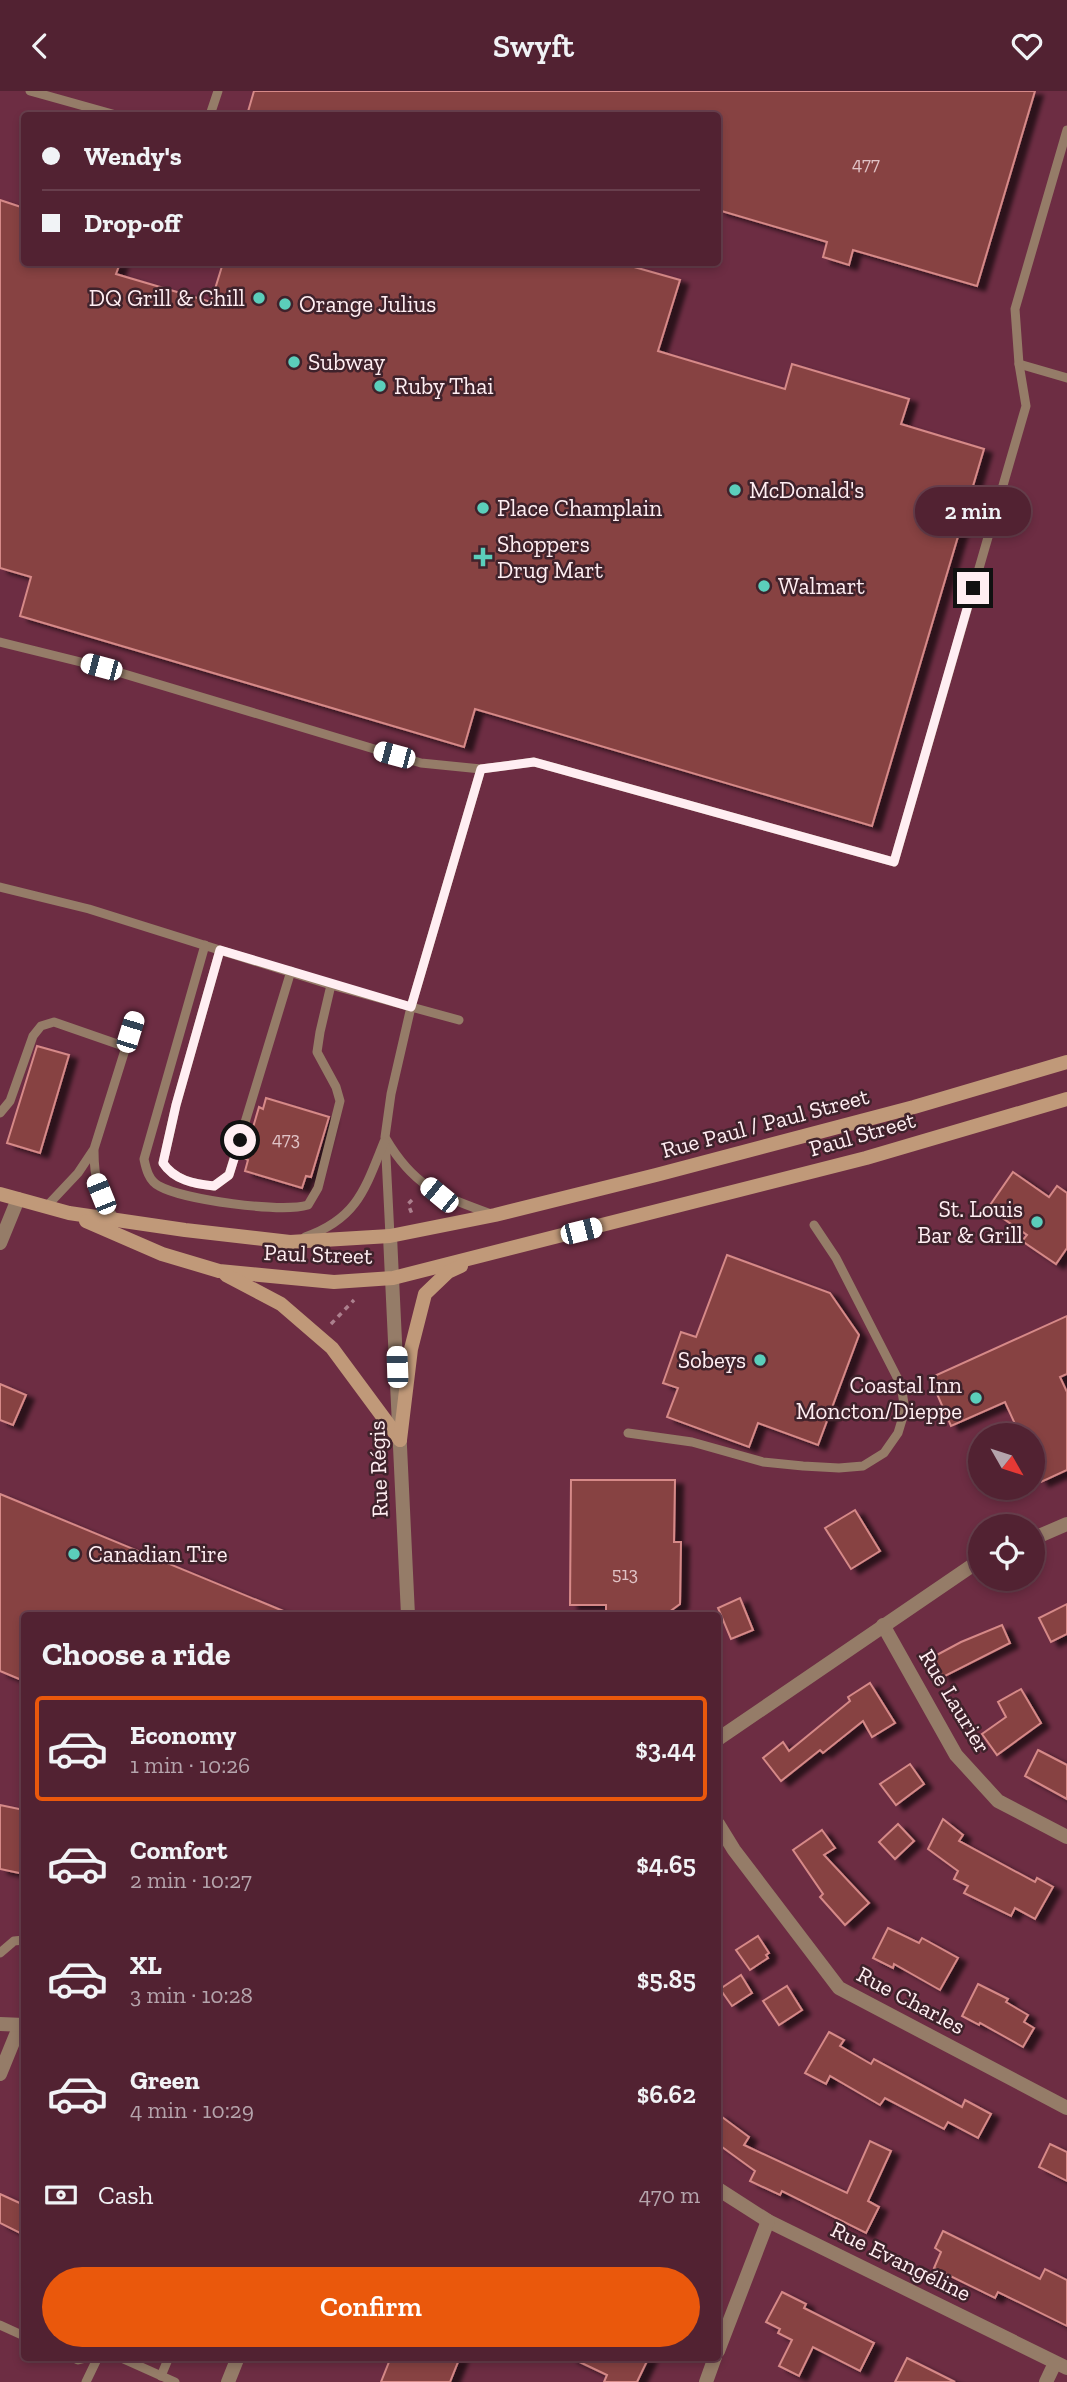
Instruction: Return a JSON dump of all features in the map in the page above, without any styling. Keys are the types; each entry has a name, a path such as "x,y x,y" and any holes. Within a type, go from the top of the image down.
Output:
{"main road":[{"path":"1044,1068 1067,1054"},
{"path":"1044,1068 1067,1062"},
{"name":"Rue Paul / Paul Street","path":"495,1215 902,1110 1044,1068"},
{"name":"Paul Street","path":"69,1213 162,1254 219,1271 334,1282 393,1278 866,1158 1067,1098"},
{"path":"0,1194 69,1213"},
{"name":"Paul Street","path":"69,1213 290,1242 390,1236 495,1215"},
{"path":"400,1440 411,1349 425,1294 448,1272 480,1257"},
{"path":"219,1271 281,1304 332,1348 400,1440"}],"street":[{"path":"0,1243 18,1199"},
{"name":"Rue Régis","path":"390,1236 408,1612"},
{"path":"1045,1533 1067,1524"},
{"path":"721,1737 883,1625 968,1571"},
{"name":"Rue Laurier","path":"883,1625 956,1755 998,1801 1067,1837"},
{"name":"Rue Charles","path":"721,1829 734,1850 839,1988 1067,2108"},
{"path":"0,2024 21,2025"},
{"path":"0,2074 21,2027"},
{"name":"Rue Evangéline","path":"721,2191 768,2221 1061,2365"},
{"path":"721,2343 768,2221"},
{"path":"228,2382 236,2361"},
{"path":"706,2382 714,2361"},
{"path":"1046,2382 1061,2365"}],"lane":[{"path":"30,91 105,112"},
{"path":"211,112 218,91"},
{"path":"0,642 101,667 421,763 481,769 534,762 894,862 1026,406 1019,364 1015,309 1067,130"},
{"path":"1019,364 1067,378"},
{"path":"390,1236 386,1137 391,1094 411,1007 481,769"},
{"path":"0,887 89,909 331,985 459,1020"},
{"path":"205,945 144,1159 146,1171 157,1186 206,1199 250,1206 296,1208 308,1205 318,1188 340,1101 336,1087 317,1052 331,985"},
{"path":"220,950 176,1105 163,1163 170,1174 195,1184 214,1186 229,1175 291,971"},
{"path":"46,1207 78,1173 94,1149 135,1018"},
{"path":"0,1113 10,1101 33,1036 41,1026 54,1022 126,1047"},
{"path":"386,1137 399,1161 439,1195 495,1215"},
{"path":"290,1242 323,1230 344,1216 364,1193 386,1137"},
{"path":"94,1149 94,1177 102,1200 115,1219"},
{"path":"628,1433 692,1442 763,1462 803,1466 863,1466 884,1453 898,1433 905,1410 901,1385 836,1258 814,1225"},
{"path":"0,1953 14,1941 21,1940"},
{"path":"0,2325 21,2335"},
{"path":"86,2382 96,2361"},
{"path":"128,2361 175,2382"},
{"path":"161,2376 167,2361"}],"path":[{"path":"412,1200 408,1204 412,1214"},
{"path":"327,1328 352,1300"}],"building":[{"path":"254,91 1035,91 977,286 853,250 849,265 823,257 827,242 721,211 721,112 248,112"},
{"name":"Place Champlain","path":"0,200 21,207 21,266 119,266 116,274 211,302 222,266 631,266 680,280 658,351 785,389 792,364 909,399 901,424 984,449 872,826 475,709 464,747 20,616 31,577 0,568"},
{"path":"37,1046 69,1055 40,1153 7,1143"},
{"path":"266,1098 329,1117 311,1177 306,1176 302,1188 245,1171 248,1160 244,1158 259,1107 263,1109"},
{"name":"St. Louis Bar & Grill","path":"1013,1172 1049,1197 1057,1186 1067,1193 1067,1248 1056,1264 1022,1241 1027,1235 988,1208"},
{"name":"Sobeys","path":"727,1255 830,1293 859,1335 818,1445 758,1423 749,1447 667,1417 678,1388 663,1383 681,1332 696,1337"},
{"name":"Coastal Inn Moncton/Dieppe","path":"1067,1316 1067,1374 1060,1377 1067,1392 1067,1470 1045,1480 1045,1423 1015,1423 1005,1402 951,1426 930,1378"},
{"path":"0,1384 26,1395 13,1425 0,1420"},
{"path":"571,1480 675,1480 674,1542 681,1542 680,1604 669,1612 606,1612 606,1605 570,1605"},
{"name":"Canadian Tire","path":"0,1494 286,1612 21,1612 21,1680 0,1671"},
{"path":"855,1510 880,1551 851,1569 825,1528"},
{"path":"740,1598 753,1630 731,1639 718,1608"},
{"path":"1067,1604 1067,1634 1051,1642 1039,1618"},
{"path":"1002,1625 1010,1643 943,1677 933,1657"},
{"path":"870,1683 895,1723 872,1737 863,1721 823,1753 820,1750 781,1781 763,1758 783,1742 789,1751 850,1701 848,1697"},
{"path":"1021,1689 1041,1723 997,1755 982,1734 1006,1717 998,1702"},
{"path":"1038,1750 1067,1765 1067,1799 1025,1776"},
{"path":"910,1764 924,1784 896,1805 880,1784"},
{"path":"0,1805 21,1809 21,1873 0,1869"},
{"path":"943,1819 963,1835 959,1841 1035,1882 1037,1878 1053,1887 1035,1919 1015,1908 1011,1916 964,1893 968,1886 954,1879 958,1871 928,1849"},
{"path":"898,1824 914,1841 895,1859 879,1842"},
{"path":"822,1830 835,1848 824,1855 869,1903 845,1925 820,1897 823,1894 793,1850"},
{"path":"888,1928 919,1943 922,1938 958,1958 940,1990 894,1964 893,1968 873,1958"},
{"path":"758,1936 769,1953 766,1955 768,1958 750,1970 736,1950"},
{"path":"741,1975 752,1993 732,2006 721,1988"},
{"path":"978,1984 1008,1999 1006,2002 1028,2015 1024,2022 1034,2028 1023,2047 962,2016"},
{"path":"787,1986 802,2010 779,2025 763,2001"},
{"path":"829,2032 844,2040 840,2046 871,2064 874,2059 962,2107 965,2100 991,2114 978,2138 948,2122 944,2129 885,2098 880,2105 830,2076 826,2084 805,2073"},
{"path":"721,2116 749,2137 744,2145 847,2193 870,2141 891,2151 868,2201 879,2207 866,2233 782,2191 780,2195 750,2181 755,2171 721,2146"},
{"path":"1050,2144 1067,2152 1067,2181 1039,2167"},
{"path":"0,2194 21,2204 21,2234 0,2223"},
{"path":"943,2231 1040,2279 1045,2269 1067,2280 1067,2326 998,2292 995,2298 934,2268 941,2252 935,2248"},
{"path":"782,2292 806,2304 804,2308 874,2343 860,2371 813,2347 799,2376 779,2366 792,2340 778,2333 780,2329 766,2322"},
{"path":"907,2358 955,2382 895,2382"},
{"path":"389,2361 458,2361 450,2382 381,2382"},
{"path":"577,2361 647,2361 637,2382 604,2382 607,2375"}],"place":[{"name":"DQ Grill & Chill","path":"259,298"},
{"name":"Orange Julius","path":"285,304"},
{"name":"Subway","path":"294,362"},
{"name":"Ruby Thai","path":"380,386"},
{"name":"McDonald's","path":"735,490"},
{"name":"Place Champlain","path":"483,508"},
{"name":"Shoppers Drug Mart","path":"483,557"},
{"name":"Walmart","path":"764,586"},
{"name":"St. Louis Bar & Grill","path":"1037,1222"},
{"name":"Sobeys","path":"760,1360"},
{"name":"Coastal Inn Moncton/Dieppe","path":"976,1398"},
{"name":"Canadian Tire","path":"74,1554"}],"route":[{"path":"240,1140 229,1175 214,1186 195,1184 170,1174 163,1163 176,1105 220,950 411,1007 481,769 534,762 894,862 973,588"}]}
